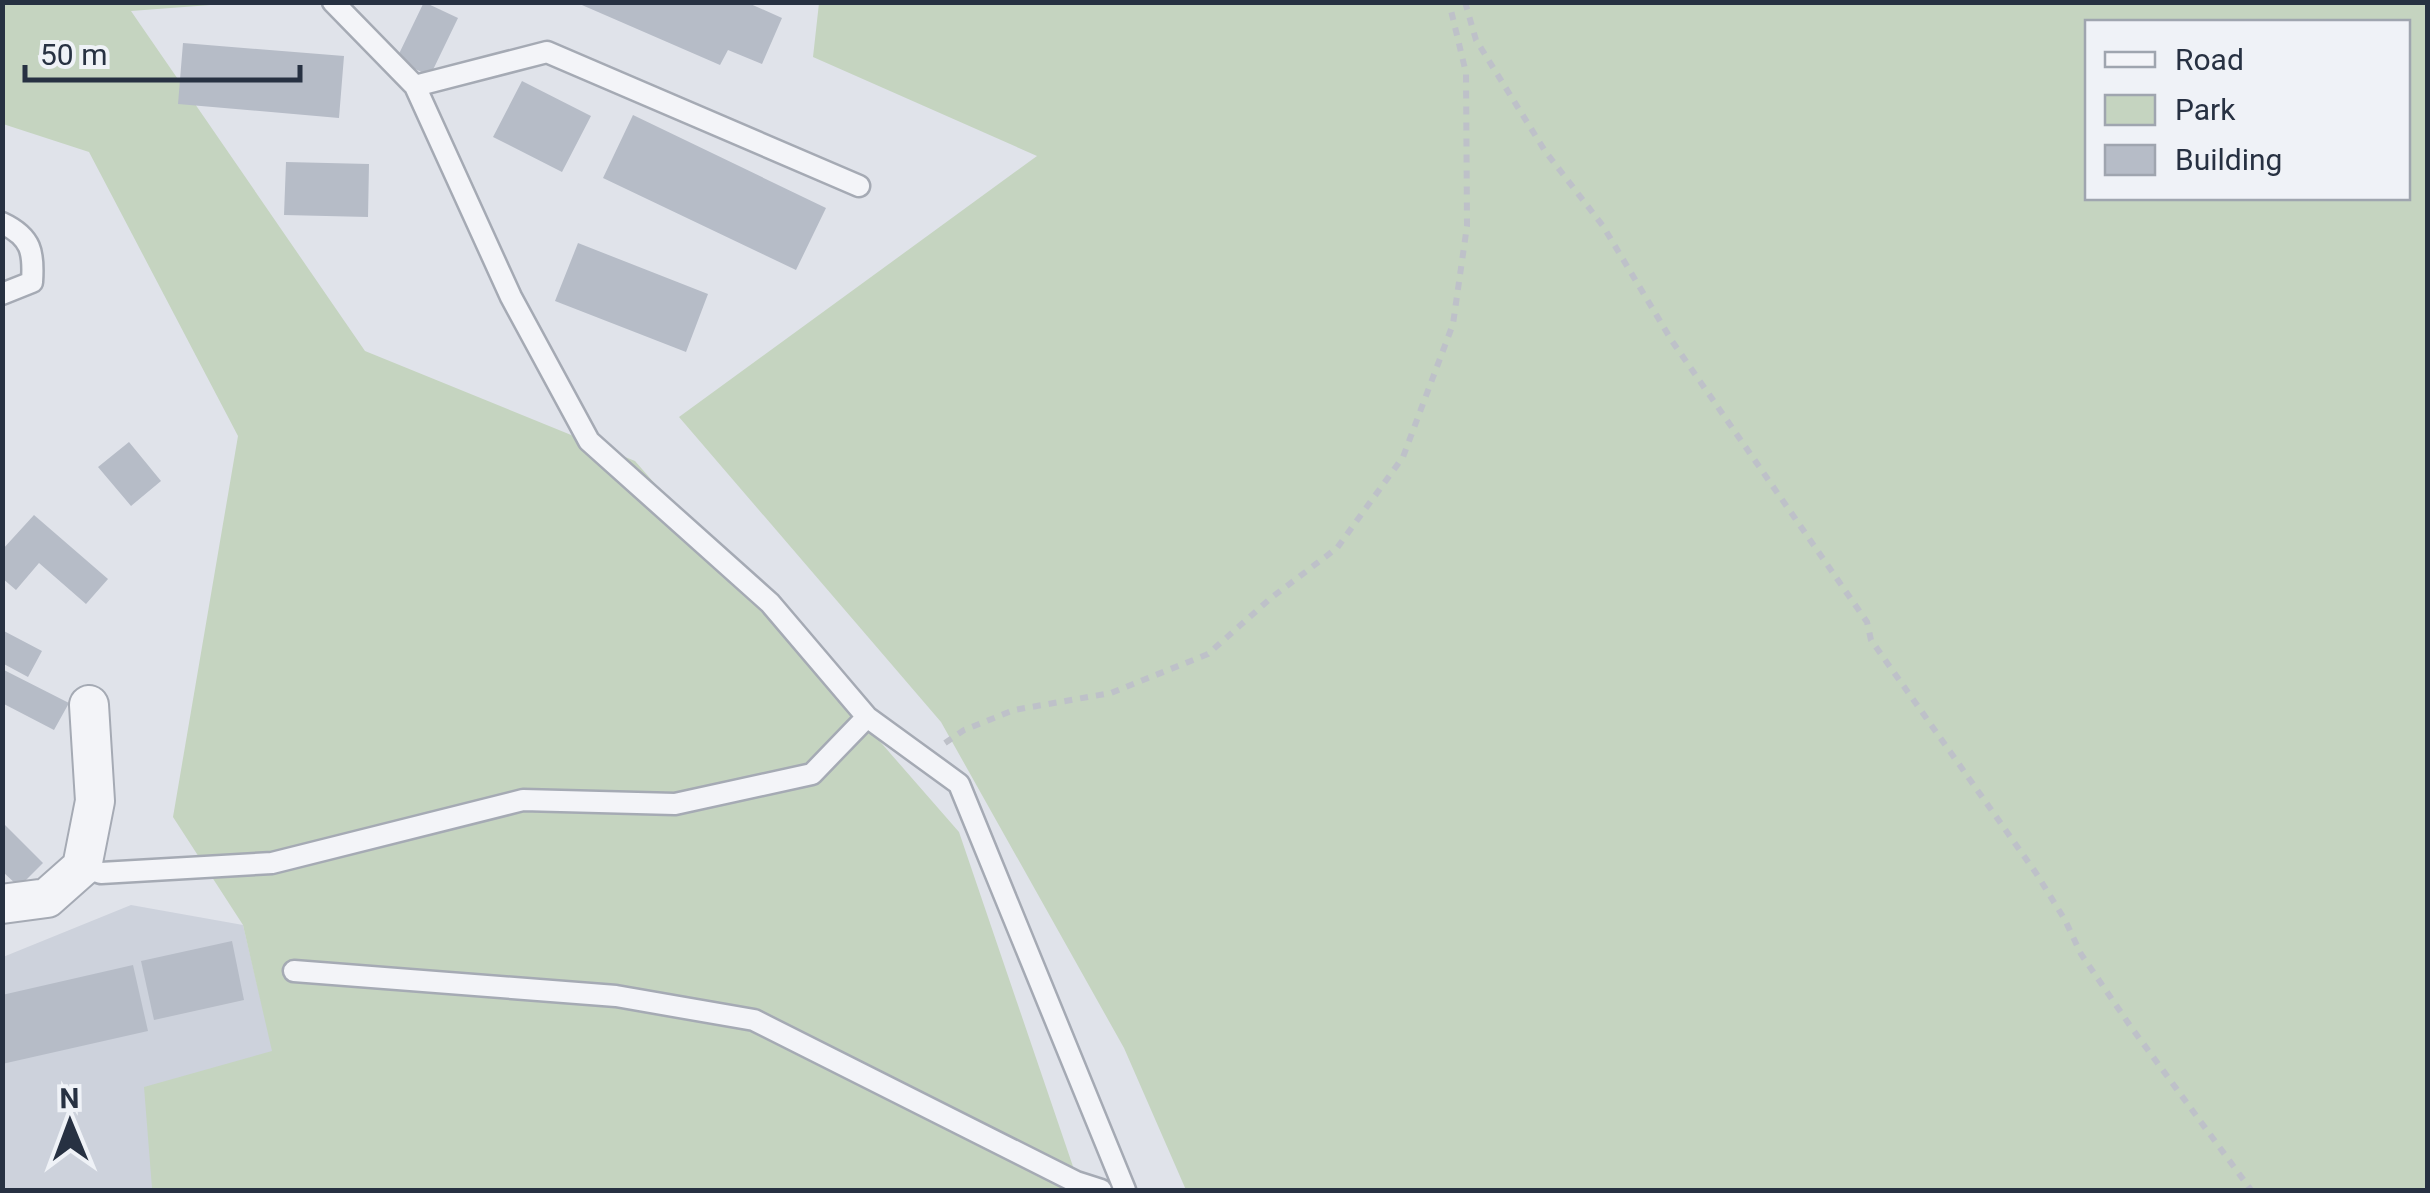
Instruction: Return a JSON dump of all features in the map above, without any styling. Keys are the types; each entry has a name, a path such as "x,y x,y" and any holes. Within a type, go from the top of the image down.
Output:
{"street":[{"path":"2,904 47,898 82,867 94,802 88,705"}],"lane":[{"path":"333,2 415,86 510,297 589,441 770,603 868,717 959,784 1125,1190"},
{"path":"415,86 546,52 860,186"},
{"path":"2,224 17,230 34,255 32,282 2,294"},
{"path":"82,867 101,873 272,863 523,800 675,804 812,774 868,717"},
{"path":"294,971 616,996 754,1020 1076,1182 1100,1190"}],"path":[{"path":"923,758 964,730 1014,710 1111,693 1208,654 1271,598 1337,548 1403,457 1454,324 1467,226 1466,73 1450,2"},
{"path":"1465,2 1476,40 1545,151 1603,226 1672,341 1867,622 1871,640 2036,873 2081,954 2188,1108 2251,1190"}],"shaded area":[{"path":"131,905 243,925 273,1051 152,1188 190,1190 3,1190 3,957"}],"green space":[{"path":"3,3 237,3 131,11 365,351 635,461 959,832 1081,1190 152,1188 144,1087 272,1051 243,925 173,817 238,436 89,152 3,124"},
{"path":"819,3 2427,3 2427,1190 1186,1190 1124,1048 941,722 679,417 1037,156 813,57"}],"building":[{"path":"424,2 458,18 430,76 396,60"},
{"path":"575,2 746,2 782,18 762,64 728,50 720,65"},
{"path":"183,43 344,56 339,118 178,104"},
{"path":"522,81 591,116 562,172 493,137"},
{"path":"633,115 826,208 796,270 603,178"},
{"path":"286,162 369,164 368,217 284,215"},
{"path":"578,243 708,294 686,352 555,301"},
{"path":"129,442 161,481 131,506 98,467"},
{"path":"34,515 108,579 86,604 39,563 16,590 2,578 2,550"},
{"path":"2,630 42,651 28,677 2,663"},
{"path":"2,669 69,703 54,730 2,703"},
{"path":"2,822 43,863 19,887 2,871"},
{"path":"232,941 244,1000 154,1020 141,961"},
{"path":"133,965 148,1031 2,1064 2,995"}]}
